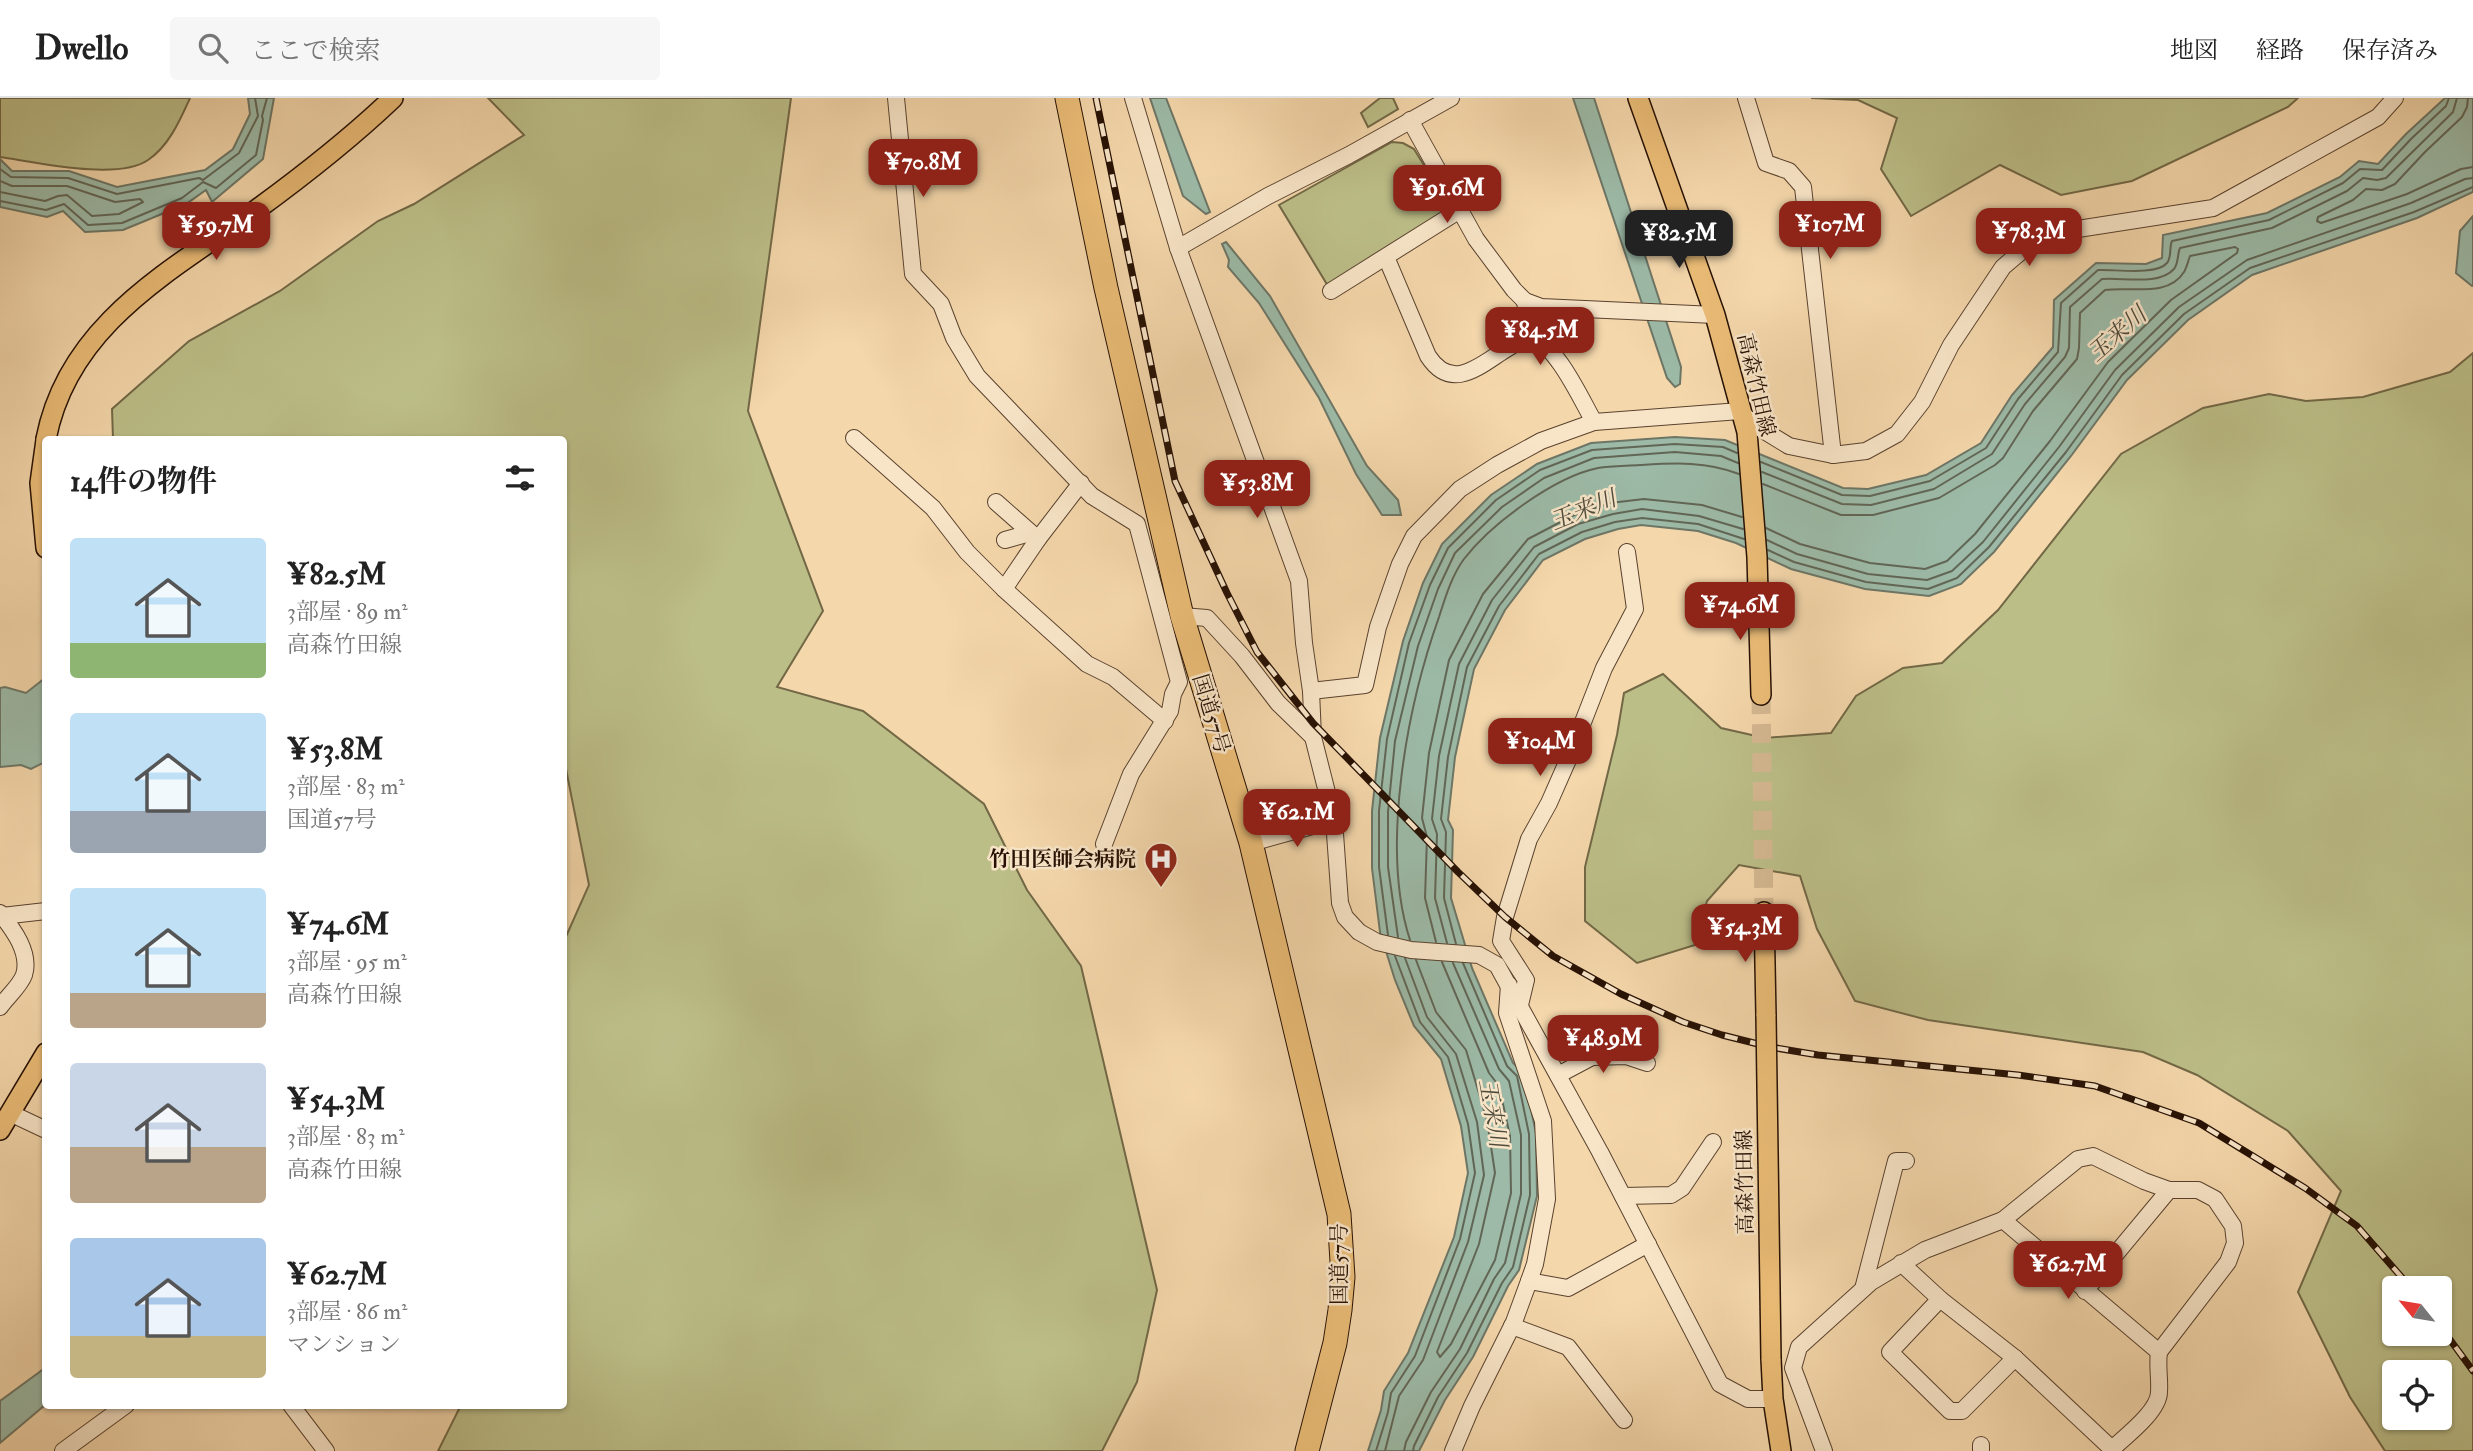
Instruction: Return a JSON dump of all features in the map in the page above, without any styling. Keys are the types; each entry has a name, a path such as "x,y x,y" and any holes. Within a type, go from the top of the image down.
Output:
{"highway":[{"name":"国道57号","path":"1067,98 1106,288 1182,616 1251,843 1333,1180 1341,1234 1343,1278 1340,1310 1335,1343 1307,1451"}],"main road":[{"path":"47,436 62,387 87,346 121,308 323,160 393,98"},
{"name":"高森竹田線","path":"1637,98 1716,315 1747,432 1758,588 1761,695"},
{"path":"42,469 42,505"},
{"name":"高森竹田線","path":"1764,912 1771,1359 1773,1399 1781,1451"},
{"path":"0,1130 42,1060"}],"street":[{"path":"896,98 913,274 941,304 954,338 977,376 1092,496 1138,524 1179,682 1165,721 1131,774 1104,844"},
{"path":"1133,98 1178,248 1299,581 1311,691 1313,737 1334,820 1340,903 1345,917 1359,932 1377,942 1411,950 1479,955 1497,965 1623,1196 1720,1384 1748,1399 1773,1399"},
{"path":"1178,248 1268,196 1451,98"},
{"path":"1746,98 1766,163 1789,171 1803,187 1833,455"},
{"path":"1311,691 1365,685 1378,627 1400,564 1414,536 1460,489 1497,465 1541,441 1594,422 1740,411 1753,424 1789,446 1833,455 1866,451 1897,434 1922,402 1951,345 2003,267 2030,244 2065,231 2213,208 2378,117 2395,98"},
{"path":"1410,120 1476,239 1525,301 1541,307 1716,315"},
{"path":"1331,291 1460,211"},
{"path":"1387,257 1429,356 1434,365 1443,372 1460,375 1473,372 1534,332"},
{"path":"1525,301 1525,311 1534,332 1561,364 1594,422"},
{"path":"854,438 933,508 967,552 1004,589 1087,664 1114,677 1165,721"},
{"path":"1004,589 1034,536 1081,483"},
{"path":"996,502 1034,536"},
{"path":"1005,540 1034,536"},
{"path":"1520,1004 1526,980 1501,941 1505,917 1529,839 1566,765 1604,668 1635,609 1627,552"},
{"path":"1182,616 1206,618 1242,656 1278,703 1313,737"},
{"path":"1251,843 1334,820"},
{"path":"1,914 42,911"},
{"path":"0,1007 22,979 25,970 19,940 1,914"},
{"path":"1453,1451 1512,1326 1529,1281 1535,1264 1547,1199 1544,1121 1507,1013 1509,984"},
{"path":"1558,1075 1591,1057 1626,1056 1647,1063"},
{"path":"10,1113 42,1128"},
{"path":"1623,1196 1671,1195 1682,1188 1713,1142"},
{"path":"1824,1451 1793,1368 1799,1348 1863,1289 1900,1263 1925,1250 2003,1220 2078,1158 2093,1156 2169,1190 2198,1190 2215,1199 2234,1226 2235,1243 2228,1262 2159,1352 2157,1370 2160,1395 2152,1411 2113,1450 2015,1358 1940,1299 1900,1263"},
{"path":"1863,1289 1896,1161 1906,1161"},
{"path":"2085,1291 2169,1190"},
{"path":"2003,1220 2159,1352"},
{"path":"1529,1281 1568,1288 1648,1244"},
{"path":"1940,1299 1890,1352 1950,1411 1962,1411 2015,1358"},
{"path":"1512,1326 1568,1347 1624,1420"},
{"path":"63,1451 121,1409"},
{"path":"294,1409 326,1451"}],"green space":[{"path":"0,98 190,98 168,140 148,160 134,166 97,170 0,157"},
{"path":"488,98 791,98 748,411 823,611 777,687 863,711 984,804 1027,890 1081,966 1157,1290 1137,1382 1102,1451 438,1451 459,1409 567,1409 567,934 589,885 567,774 567,436 113,436 112,409 189,341 280,291 378,221 414,204 524,135"},
{"path":"1380,98 1393,98 1398,109 1368,127 1361,113"},
{"path":"1811,98 2298,98 2288,107 2132,181 2061,195 2000,165 1911,216 1881,169 1897,118 1858,100"},
{"path":"1392,142 1403,143 1414,149 1449,206 1446,212 1328,286 1279,205"},
{"path":"2473,353 2473,1451 2385,1451 2350,1397 2298,1292 2341,1191 2288,1131 2197,1075 2143,1052 1928,1020 1855,1001 1817,929 1800,876 1739,865 1707,901 1695,945 1637,963 1585,921 1585,867 1617,735 1624,693 1663,674 1721,728 1765,738 1831,733 1856,696 1903,668 1942,663 1998,610 2121,454 2203,408 2269,394 2306,401 2363,397 2450,372"}],"water":[{"path":"248,98 274,98 263,159 212,202 206,190 186,204 123,230 85,232 63,211 47,217 0,207 0,159 12,171 69,171 117,187 205,170 233,149 250,114"},
{"path":"1150,98 1166,98 1210,212 1206,214 1183,196"},
{"path":"1573,98 1594,98 1681,367 1680,384 1675,387 1667,378"},
{"name":"玉来川","path":"2445,98 2473,98 2473,192 2417,218 2252,275 2188,320 2127,380 2071,456 1994,552 1961,584 1929,596 1865,589 1791,569 1736,543 1698,531 1641,525 1585,539 1543,560 1505,610 1474,669 1455,757 1448,820 1453,830 1451,898 1472,968 1513,1063 1523,1072 1536,1133 1537,1196 1519,1270 1419,1451 1368,1451 1384,1391 1408,1353 1454,1237 1468,1173 1461,1126 1441,1059 1414,1026 1395,980 1380,932 1372,868 1372,811 1380,738 1403,641 1423,583 1442,544 1491,495 1537,464 1591,443 1675,437 1725,440 1843,488 1868,489 1926,475 1981,443 2012,395 2053,347 2054,300 2096,263 2146,264 2162,258 2163,235 2267,213 2340,177 2359,161 2378,164"},
{"path":"2473,216 2472,286 2456,273 2460,231"},
{"path":"1226,242 1270,296 1367,466 1398,500 1401,515 1382,515 1356,474 1319,398 1259,303 1228,267 1229,260 1222,244"},
{"path":"42,680 42,764 31,769 21,765 0,767 0,688 26,693"},
{"path":"42,1370 42,1408 0,1443 0,1401"}],"tunnel":[{"path":"1761,695 1764,912"}],"railway":[{"path":"1096,98 1175,481 1227,593 1257,652 1313,723 1505,917 1553,956 1621,994 1683,1022 1722,1035 1818,1055 2018,1075 2095,1086 2199,1123 2305,1188 2357,1226 2401,1276"},
{"path":"2452,1342 2473,1371"}],"place":[{"name":"竹田医師会病院","path":"1161,889"}]}
